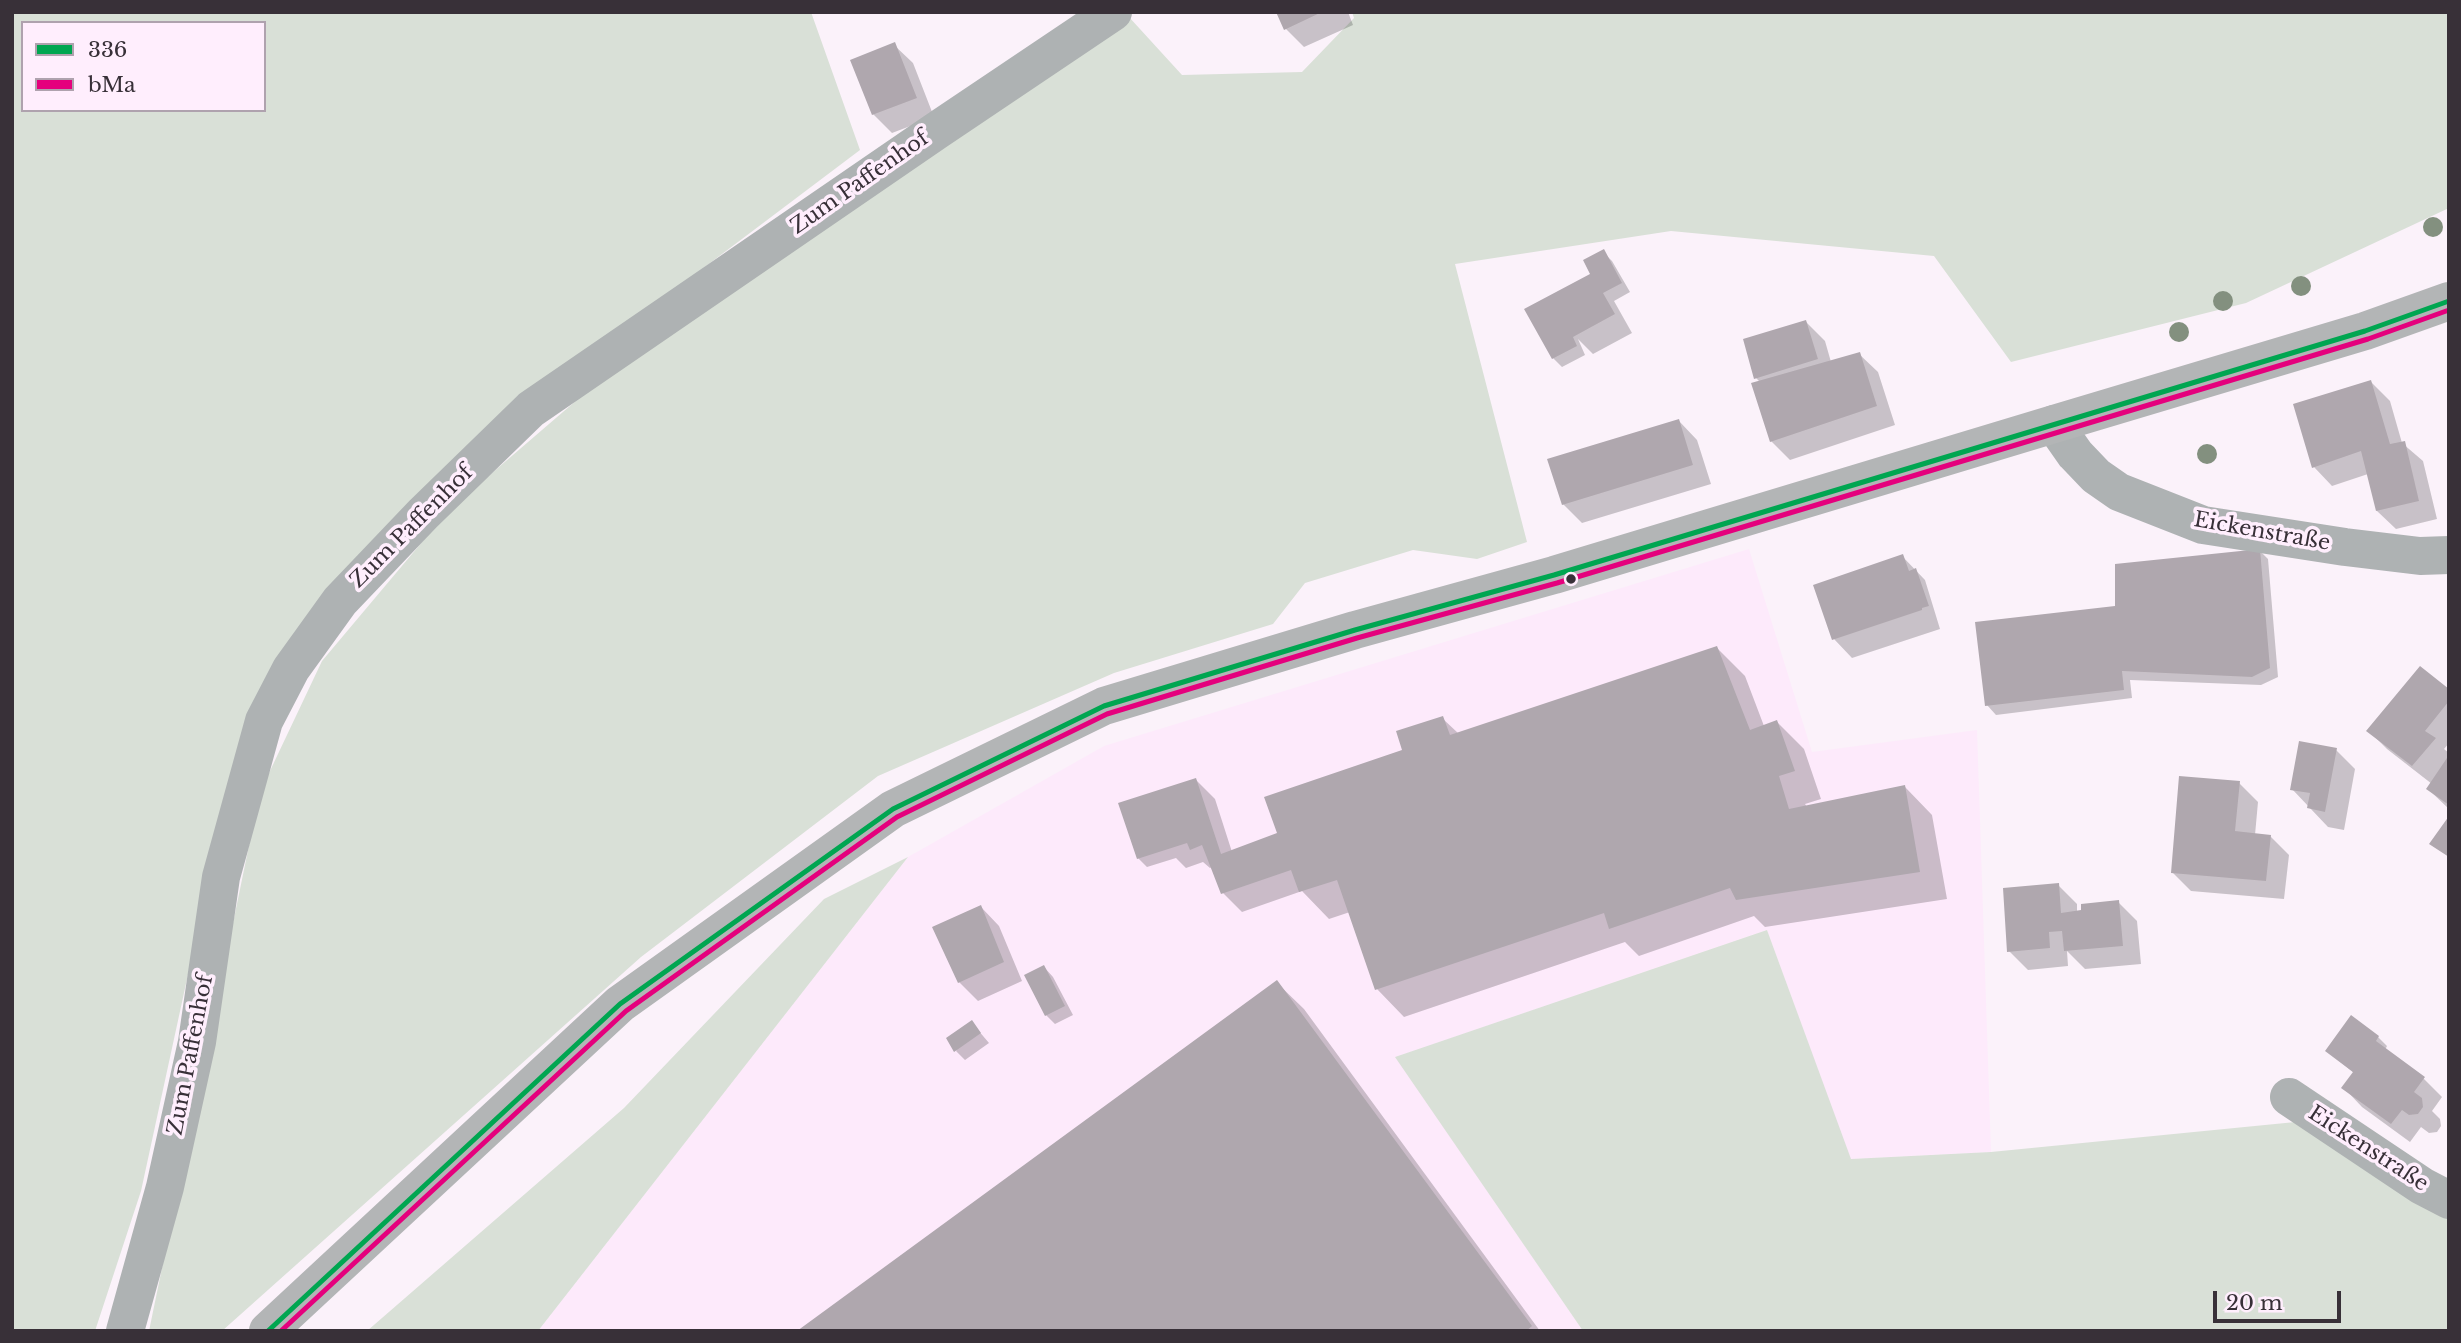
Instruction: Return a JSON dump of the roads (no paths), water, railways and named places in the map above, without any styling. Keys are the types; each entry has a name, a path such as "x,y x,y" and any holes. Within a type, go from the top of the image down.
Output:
{"main road":[{"path":"268,1331 620,1004 893,809 1104,706 1355,630 1567,571 2365,331 2449,301"}],"street":[{"name":"Zum Paffenhof","path":"125,1331 165,1187 197,1042 221,877 264,721 291,669 340,601 423,514 531,409 1113,12"},
{"name":"Eickenstraße","path":"2054,424 2089,469 2119,492 2203,525 2345,547 2435,555"},
{"name":"Eickenstraße","path":"2289,1097 2412,1179 2449,1200"}]}
